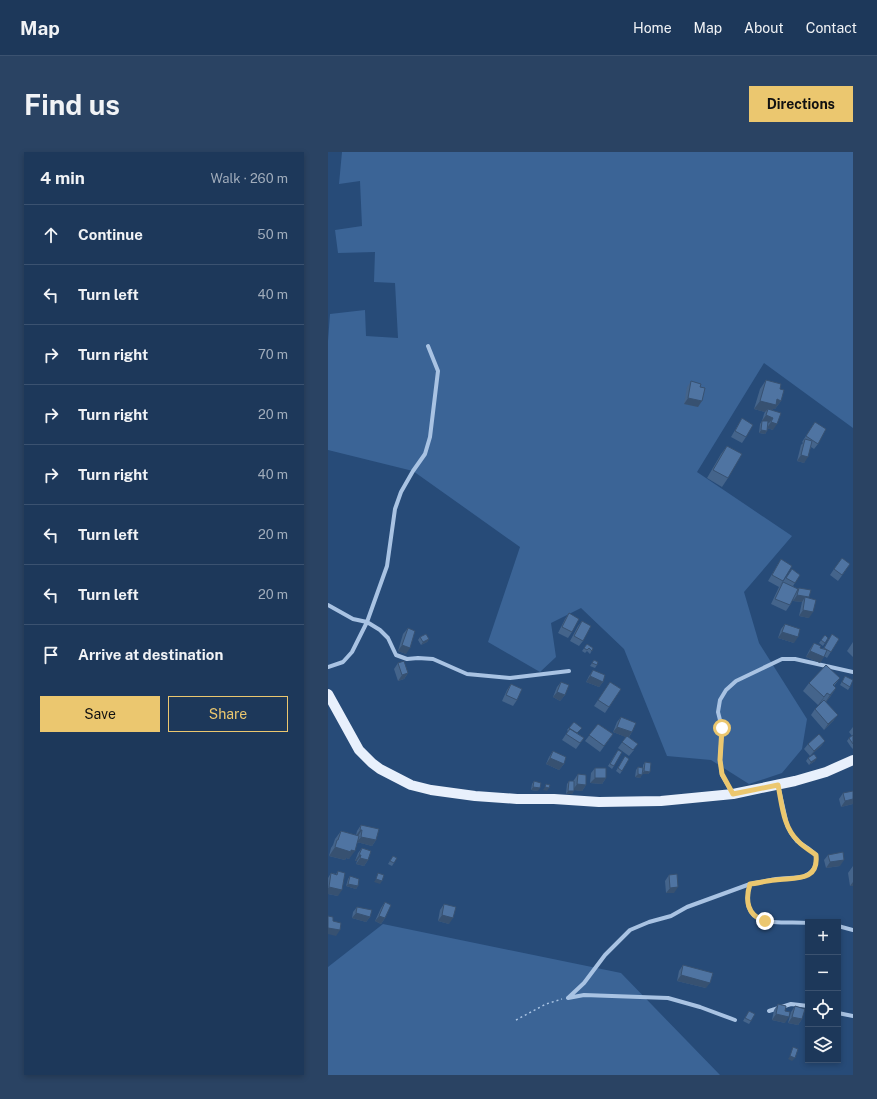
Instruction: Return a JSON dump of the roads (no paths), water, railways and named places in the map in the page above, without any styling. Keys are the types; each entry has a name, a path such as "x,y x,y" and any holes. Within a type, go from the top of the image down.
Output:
{"main road":[{"path":"329,696 359,750 372,763 394,777 411,785 431,790 516,799 554,799 599,802 661,801 733,794 778,785 826,772 853,760"}],"street":[{"path":"328,667 343,662 352,652 367,622 387,566 395,509 401,492 425,454 430,437 438,370 428,346"},
{"path":"328,605 353,619 367,622 380,630 388,638 396,655 407,659 433,659 467,674 510,678 569,671"},
{"path":"733,794 722,774 720,760 722,728 718,712 720,700 726,690 736,681 782,660 795,659 853,672"},
{"path":"735,1020 700,1007 668,998 584,995 568,998 584,983 605,955 630,930 649,922 672,916 687,907 750,884 776,879 803,877 810,874 814,869 816,855 797,841 786,825 778,785"},
{"path":"750,884 746,896 748,905 754,914 760,919 772,923 805,923"},
{"path":"841,927 853,930"},
{"path":"769,1012 791,1004 805,1006"},
{"path":"841,1014 853,1016"}]}
